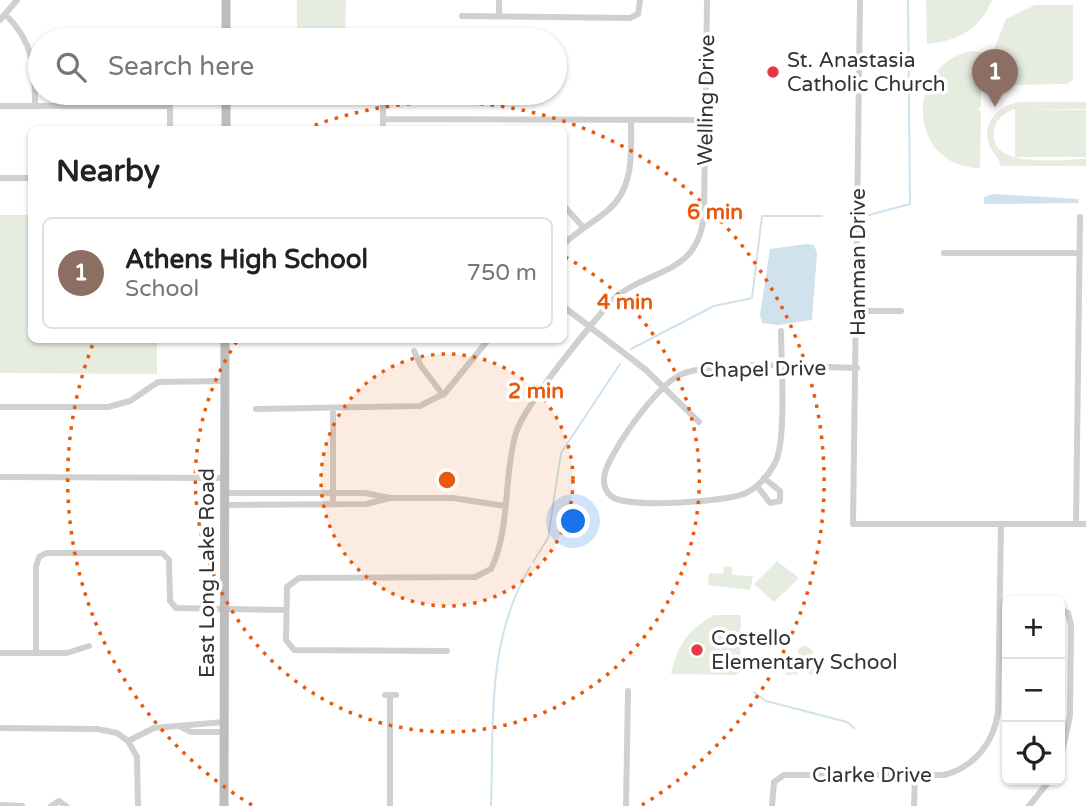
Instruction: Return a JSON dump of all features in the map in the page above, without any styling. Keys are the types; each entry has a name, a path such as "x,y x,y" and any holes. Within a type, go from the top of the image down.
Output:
{"main road":[{"path":"226,0 226,28"},
{"path":"226,105 226,126"},
{"name":"East Long Lake Road","path":"224,806 225,343"}],"street":[{"path":"17,0 3,18 24,36 28,44"},
{"path":"499,0 499,16"},
{"path":"462,16 630,18 638,14 640,0"},
{"name":"Welling Drive","path":"286,610 287,587 299,578 484,575 491,569 497,554 514,440 522,418 614,298 671,270 696,246 704,222 707,0"},
{"name":"Hamman Drive","path":"860,0 853,524 1000,525"},
{"path":"383,105 383,126"},
{"path":"0,106 170,106 170,126"},
{"path":"383,119 705,120"},
{"path":"567,242 612,207 624,189 631,164 631,120"},
{"path":"0,178 28,178"},
{"path":"567,209 584,228"},
{"path":"1076,524 1080,217"},
{"path":"944,253 1080,253"},
{"path":"567,309 664,387 699,422"},
{"path":"857,311 901,312"},
{"path":"600,499 609,494 629,502 722,500 747,493 757,486 775,463 779,450 782,331"},
{"path":"256,409 414,408 443,395 486,343"},
{"path":"415,351 421,366 443,395"},
{"name":"Chapel Drive","path":"609,494 604,483 606,467 616,449 664,387 680,375 697,368 857,368"},
{"path":"0,407 108,407 130,401 158,382 225,381"},
{"path":"333,409 333,504"},
{"path":"0,477 225,478"},
{"path":"757,486 770,503 780,500 780,491 764,478"},
{"path":"225,493 371,493 390,498 453,498 505,506"},
{"path":"286,493 286,504"},
{"path":"225,505 371,504 390,498"},
{"path":"1000,525 1086,524"},
{"name":"Clarke Drive","path":"1000,525 1003,596"},
{"path":"36,653 36,567 39,557 46,553 162,553 169,560 170,596 173,606 183,610 286,610 286,640 297,651 447,651"},
{"path":"1065,612 1068,613 1071,625 1070,716 1065,738"},
{"name":"Clarke Drive","path":"772,806 773,786 777,778 787,774 944,775 958,770 978,755 991,738 998,711 1002,629"},
{"path":"0,653 67,653 89,646"},
{"path":"626,806 628,691"},
{"path":"390,695 390,806"},
{"path":"128,741 147,730 181,727 191,732 224,727"},
{"path":"0,728 103,729 117,733 128,741 137,757 138,806"},
{"path":"914,806 915,776"},
{"path":"1032,805 1046,785"},
{"path":"51,806 60,801 66,806"},
{"path":"0,805 22,806"}],"shaded area":[{"path":"297,0 346,0 345,28 297,28"},
{"path":"926,0 992,0 981,19 966,32 958,37 927,44"},
{"path":"1035,5 1073,5 1073,80 1067,84 992,85 993,52 1006,19"},
{"path":"971,51 981,52 981,106 978,109 981,112 980,168 956,164 939,152 928,135 923,115 925,95 933,76 949,60"},
{"path":"1086,102 1086,109 1016,110 1086,110 1086,157 1016,157 1027,160 1086,159 1086,166 1000,166 987,139 987,131 992,117 1011,104","holes":["1015,109 1015,157 1001,151 994,141 998,120"]},
{"path":"0,215 28,215 28,343 157,343 157,374 0,373"},
{"path":"777,561 799,578 774,602 754,584"},
{"path":"724,566 732,567 732,575 753,576 750,590 708,585 709,573 723,574"},
{"path":"714,615 741,615 740,672 736,675 671,674 685,639 697,626"},
{"path":"802,646 813,651 812,666 822,666 821,675 811,675 798,667 798,674 786,675 786,666 794,666 801,656 797,651"}],"water":[{"path":"993,194 1079,199 1078,203 984,204 984,197"},
{"path":"814,245 817,253 812,320 778,325 762,323 760,315 770,249"}],"waterway":[{"path":"869,215 910,204 908,0"},
{"path":"631,349 714,306 752,298 762,216 822,216"},
{"path":"533,562 548,538 561,453 620,364"},
{"path":"491,806 493,713 499,653 516,595 530,567"},
{"path":"754,692 766,701 847,722 854,728"}],"place":[{"name":"St. Anastasia Catholic Church","path":"773,72"},
{"name":"Athens High School","path":"995,107"},
{"name":"Costello Elementary School","path":"697,650"}]}
